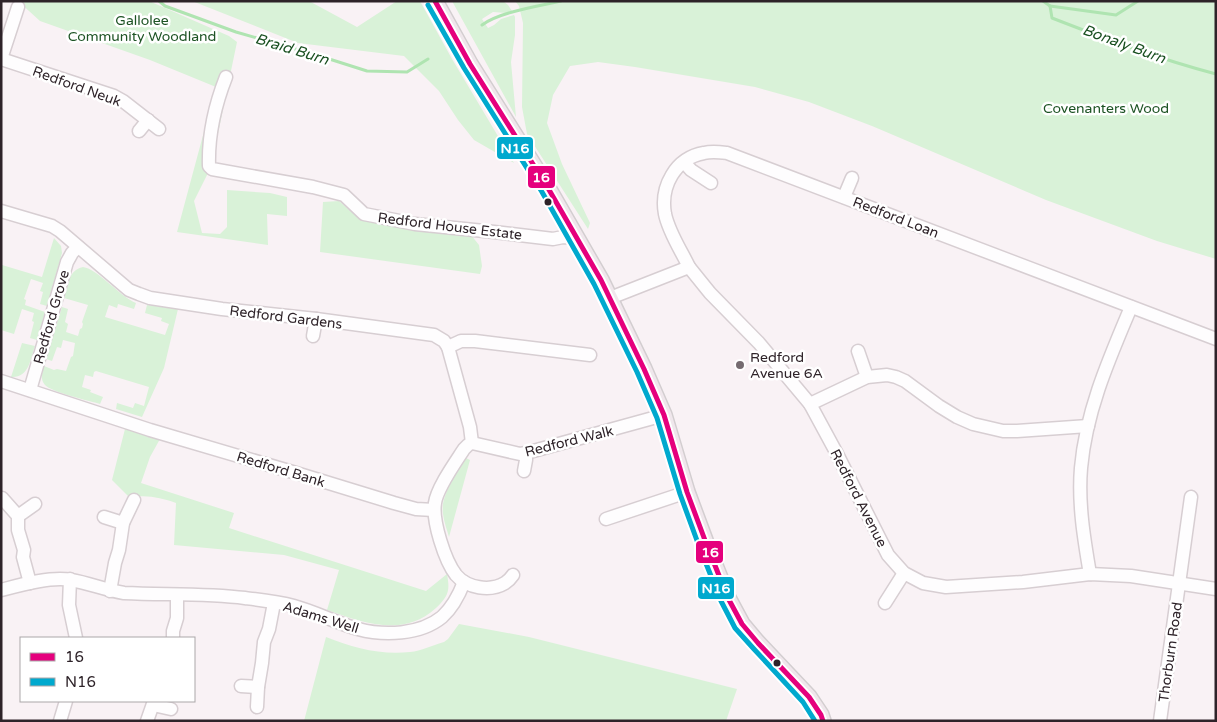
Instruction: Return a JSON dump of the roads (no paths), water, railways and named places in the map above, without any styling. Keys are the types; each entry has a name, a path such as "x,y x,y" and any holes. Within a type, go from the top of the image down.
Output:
{"main road":[{"path":"435,1 470,64 548,188 610,298 664,415 687,492 706,543 728,598 742,624 810,697 823,721"}],"street":[{"path":"1,59 18,7"},
{"name":"Redford Neuk","path":"1,59 114,96 159,129"},
{"name":"Redford House Estate","path":"226,77 218,98 211,132 209,166 215,170 313,187 344,195 364,214 415,224 553,239 563,237 576,238"},
{"path":"139,131 148,120"},
{"name":"Redford Loan","path":"689,266 665,214 664,193 666,184 676,169 692,156 702,153 727,153 1216,339"},
{"path":"684,162 691,170 711,183"},
{"path":"844,197 852,178"},
{"name":"Redford Gardens","path":"1,211 52,226 129,290 150,298 222,309 316,319 434,335 444,340 448,347"},
{"name":"Redford Grove","path":"30,390 67,262 78,247"},
{"path":"610,298 689,266"},
{"name":"Redford Avenue","path":"689,266 710,293 759,342 810,404 888,555 904,573 923,583 946,588 1090,574 1131,576 1216,589"},
{"path":"1090,574 1083,527 1081,468 1088,426 1099,384 1131,307"},
{"path":"313,336 316,319"},
{"path":"513,575 506,582 489,588 479,588 464,582 457,576 448,562 436,526 434,510 438,493 464,449 472,443 470,427 448,347 461,341 475,341 590,356"},
{"path":"858,351 867,377"},
{"path":"810,404 867,377 887,374 905,381 957,417 988,428 1017,431 1088,426"},
{"name":"Redford Bank","path":"1,381 150,430 296,472 394,503 416,509 434,510"},
{"name":"Redford Walk","path":"472,443 520,454 664,415"},
{"path":"524,470 526,453"},
{"path":"606,519 687,492"},
{"name":"Thorburn Road","path":"1160,721 1191,497"},
{"path":"2,498 18,516 18,530 30,583"},
{"path":"110,591 123,523 134,500"},
{"path":"18,516 35,504"},
{"path":"104,517 123,523"},
{"path":"885,603 904,573"},
{"name":"Adams Well","path":"1,590 55,579 70,579 110,591 245,598 294,606 359,630 388,633 408,631 427,626 441,617 450,608 464,582"},
{"path":"70,579 69,605 76,637"},
{"path":"173,637 177,618 177,595"},
{"name":"Adams Well","path":"257,707 264,642 269,629 274,603"},
{"path":"241,686 258,686"},
{"path":"60,721 66,702"},
{"path":"147,721 153,703 171,709"}],"waterway":[{"name":"Braid Burn","path":"159,1 165,6 236,32 367,71 407,72 428,59"},
{"name":"Bonaly Burn","path":"482,25 498,16 561,1"},
{"name":"Bonaly Burn","path":"1043,1 1050,6 1052,18 1153,55 1216,74"},
{"path":"1050,6 1116,15 1138,1"}],"place":[{"name":"Redford Avenue 6A","path":"740,365"}],"park label":[{"name":"Gallolee Community Woodland","path":"142,28"},
{"name":"Covenanters Wood","path":"1106,108"}]}
